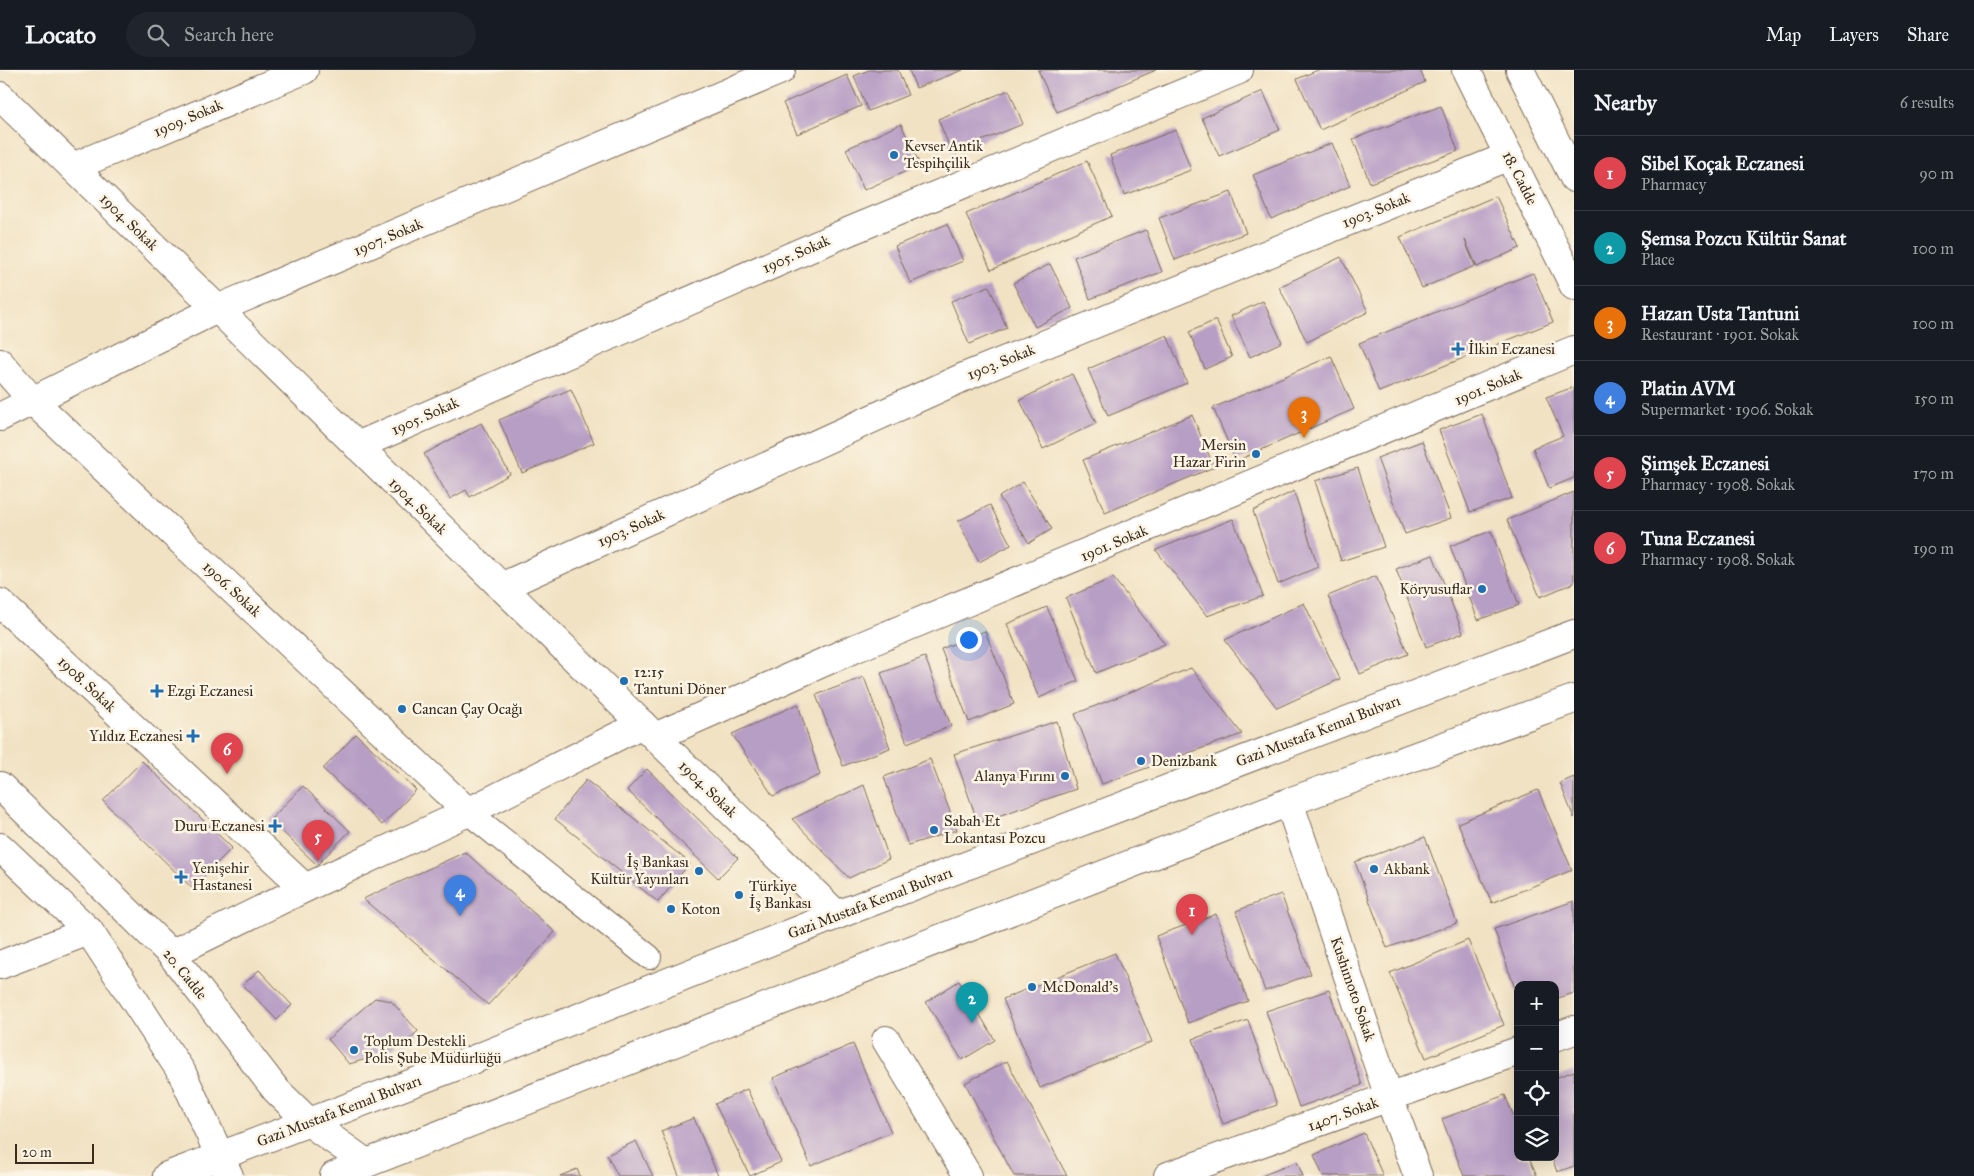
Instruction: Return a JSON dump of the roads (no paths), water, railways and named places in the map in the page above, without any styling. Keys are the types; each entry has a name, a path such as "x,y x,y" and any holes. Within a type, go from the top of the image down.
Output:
{"main road":[{"name":"1909. Sokak","path":"72,167 304,70"},
{"name":"1907. Sokak","path":"0,417 217,309 781,70"},
{"name":"1905. Sokak","path":"357,446 845,233 1239,70"},
{"name":"18. Cadde","path":"1466,70 1574,286"},
{"path":"1520,70 1574,178"},
{"name":"1904. Sokak","path":"0,96 836,915"},
{"name":"1903. Sokak","path":"501,587 964,377 1508,156"},
{"name":"1901. Sokak","path":"170,954 305,888 648,731 849,652 1574,350"},
{"name":"1906. Sokak","path":"0,363 33,401 468,812"},
{"name":"1908. Sokak","path":"0,603 305,888"},
{"name":"Gazi Mustafa Kemal Bulvarı","path":"167,1176 225,1165 310,1123 836,915 1574,634"},
{"path":"334,1176 369,1169 1289,802 1574,699"},
{"name":"20. Cadde","path":"0,786 170,954 276,1090 310,1123 369,1169"},
{"name":"Kushimoto Sokak","path":"1289,802 1389,1097 1418,1176"},
{"path":"0,848 89,931 182,1073 225,1165"},
{"path":"5,959 89,931"},
{"path":"1559,1036 1574,1030"},
{"path":"886,1040 968,1176"},
{"name":"1407. Sokak","path":"1168,1176 1514,1052"}],"street":[{"path":"468,812 649,957"}],"place":[{"name":"Kevser Antik Tespihçilik","path":"894,155"},
{"name":"İlkin Eczanesi","path":"1458,349"},
{"name":"Hazan Usta Tantuni","path":"1304,438"},
{"name":"Mersin Hazar Firin","path":"1256,454"},
{"name":"Köryusuflar","path":"1482,589"},
{"name":"12:15 Tantuni Döner","path":"624,681"},
{"name":"Ezgi Eczanesi","path":"157,691"},
{"name":"Cancan Çay Ocağı","path":"402,709"},
{"name":"Yıldız Eczanesi","path":"193,736"},
{"name":"Denizbank","path":"1141,761"},
{"name":"Tuna Eczanesi","path":"227,774"},
{"name":"Alanya Fırını","path":"1065,776"},
{"name":"Duru Eczanesi","path":"275,826"},
{"name":"Sabah Et Lokantası Pozcu","path":"934,830"},
{"name":"Şimşek Eczanesi","path":"318,861"},
{"name":"Akbank","path":"1374,869"},
{"name":"İş Bankası Kültür Yayınları","path":"699,871"},
{"name":"Yenişehir Hastanesi","path":"181,877"},
{"name":"Türkiye İş Bankası","path":"739,895"},
{"name":"Koton","path":"671,909"},
{"name":"Platin AVM","path":"460,916"},
{"name":"Sibel Koçak Eczanesi","path":"1192,935"},
{"name":"McDonald's","path":"1032,987"},
{"name":"Şemsa Pozcu Kültür Sanat","path":"972,1023"},
{"name":"Toplum Destekli Polis Şube Müdürlüğü","path":"354,1050"}]}
